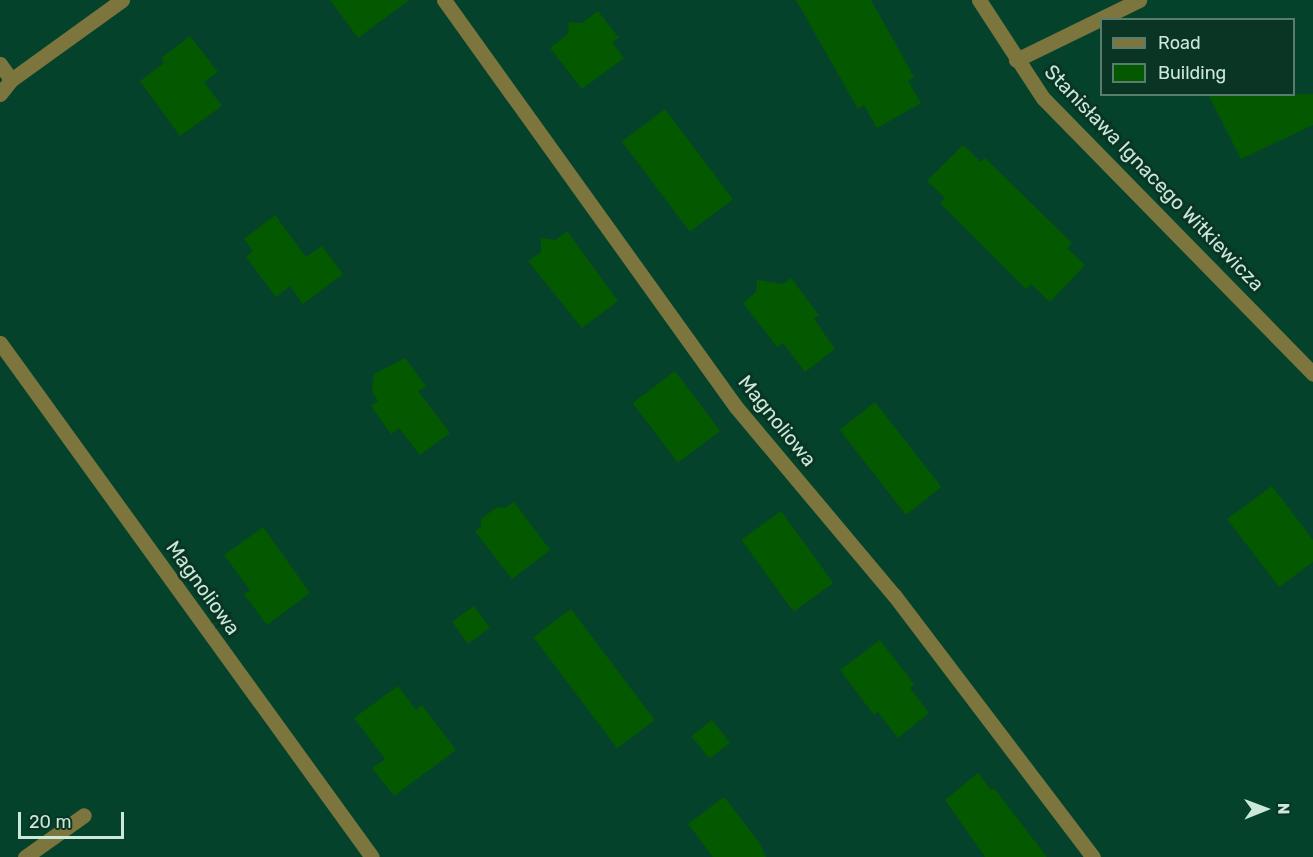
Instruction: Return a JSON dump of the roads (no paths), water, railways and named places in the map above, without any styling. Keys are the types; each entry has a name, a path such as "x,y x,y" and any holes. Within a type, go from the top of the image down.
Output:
{"street":[{"path":"0,94 11,80 122,0"},
{"name":"Magnoliowa","path":"444,0 736,407 894,595 1093,857"},
{"name":"Stanisława Ignacego Witkiewicza","path":"979,0 1016,60 1043,98 1313,374"},
{"path":"1102,18 1139,0"},
{"path":"1016,60 1100,19"},
{"path":"0,64 11,80"},
{"name":"Magnoliowa","path":"0,343 372,857"},
{"path":"25,857 84,815"}]}
